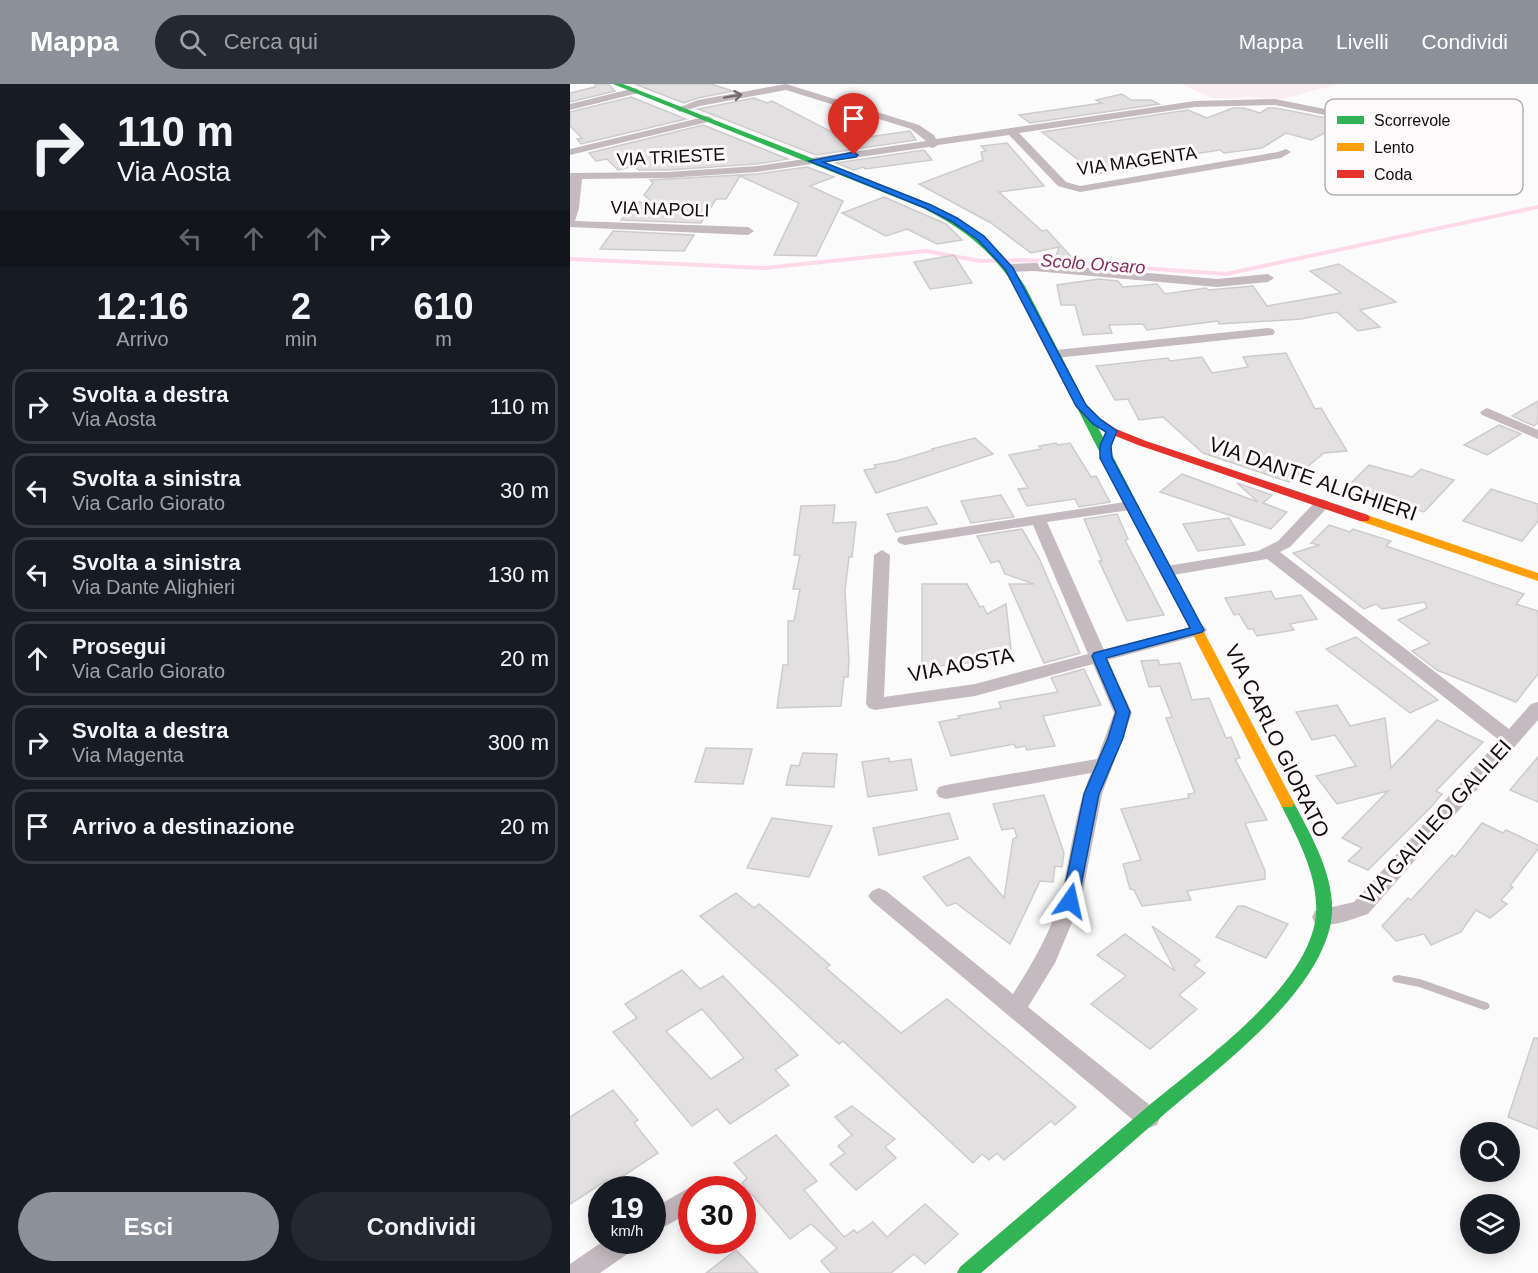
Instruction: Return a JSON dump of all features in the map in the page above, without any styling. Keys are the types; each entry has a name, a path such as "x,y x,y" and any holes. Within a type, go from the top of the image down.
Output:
{"street":[{"name":"VIA CARLO GIORATO","path":"617,84 919,203 954,220 981,238 1005,263 1056,354 1106,458 1302,832 1320,883 1323,917 1316,946 1296,978 1258,1019 1148,1119 968,1273"},
{"path":"680,109 698,103 786,85 915,127 930,137 933,145"},
{"path":"570,107 635,91"},
{"path":"808,159 933,145 1195,104 1285,103 1325,111"},
{"path":"570,152 708,119"},
{"name":"VIA MAGENTA","path":"1014,133 1062,184 1080,189 1281,155 1286,152"},
{"name":"VIA TRIESTE","path":"574,176 693,174 773,167 808,159"},
{"path":"570,219 574,211 574,176"},
{"name":"VIA NAPOLI","path":"570,224 748,231"},
{"path":"1005,263 1217,283 1268,278"},
{"path":"1056,354 1268,332"},
{"name":"VIA DANTE ALIGHIERI","path":"1082,406 1096,422 1142,443 1538,578"},
{"path":"1487,412 1538,435"},
{"path":"1106,458 1106,446 1112,431"},
{"path":"1106,458 1119,445 1142,443"},
{"path":"1167,571 1269,552 1284,544 1322,504"},
{"path":"905,540 1131,506"},
{"path":"1015,1009 1044,963 1070,901 1092,794 1123,712 1038,519"},
{"path":"1269,552 1511,740"},
{"name":"VIA AOSTA","path":"882,555 875,704 975,690 1198,630"},
{"name":"VIA GALILEO GALILEI","path":"1323,917 1341,915 1360,908 1538,708"},
{"path":"946,792 1103,764"},
{"path":"879,896 1148,1119"},
{"path":"578,1273 606,1254"}],"lane":[{"path":"1398,979 1420,983 1484,1006"}],"shaded area":[{"path":"1182,84 1339,84 1278,100 1251,97 1213,99"}],"building":[{"path":"596,84 608,84 615,91 570,102 570,93 595,87"},
{"path":"635,84 711,84 733,91 684,103"},
{"path":"1122,94 1131,100 1151,100 1159,104 1030,123 1019,115 1102,103 1096,100"},
{"path":"631,97 686,119 581,144 577,139 582,138 570,126 570,112"},
{"path":"754,98 767,103 772,101 845,139 910,131 916,140 816,155 698,109"},
{"path":"1233,108 1244,108 1260,113 1268,108 1276,108 1325,118 1325,133 1311,140 1286,133 1262,148 1224,153 1220,150 1154,160 1159,164 1097,174 1042,132 1188,110 1207,118"},
{"path":"703,125 788,159 757,164 667,170 639,170 634,166 618,170 607,159 596,161 589,153"},
{"path":"1007,143 1044,186 999,192 1042,231 1047,230 1075,261 1074,264 1054,263 1059,247 1031,253 991,223 919,184 983,160 981,152 986,151 981,146"},
{"path":"924,150 932,160 854,170 836,163"},
{"path":"807,167 834,177 810,186 843,201 816,256 774,255 799,203 740,176 726,199 716,199 701,223 621,220 635,202 653,203 644,195 653,183 650,180 757,174"},
{"path":"884,197 946,224 962,240 937,244 907,229 886,236 842,213"},
{"path":"613,231 694,235 684,251 600,249"},
{"path":"954,255 972,283 930,289 914,262"},
{"path":"1339,264 1396,302 1360,310 1380,327 1358,331 1337,312 1301,319 1219,324 1218,321 1147,330 1143,324 1109,325 1112,333 1083,335 1075,305 1061,305 1057,285 1099,279 1118,281 1123,287 1157,284 1165,294 1206,288 1208,290 1253,286 1267,306 1341,293 1310,271"},
{"path":"1286,353 1315,409 1321,408 1347,451 1324,453 1289,482 1203,453 1163,417 1139,420 1128,399 1115,400 1096,366 1168,358 1170,361 1202,357 1212,373 1248,367 1243,357"},
{"path":"1538,401 1538,423 1534,426 1512,416"},
{"path":"1499,425 1521,434 1487,455 1464,445"},
{"path":"975,438 993,454 876,493 864,470 876,468 874,465 896,461"},
{"path":"1056,443 1058,445 1070,443 1091,477 1096,476 1110,502 1079,507 1075,499 1027,506 1018,489 1028,488 1009,455 1041,449 1039,446"},
{"path":"1369,465 1412,477 1421,469 1454,480 1424,512 1366,493 1361,498 1349,494 1349,485"},
{"path":"1182,474 1258,502 1237,483 1272,495 1263,503 1287,512 1271,529 1160,492"},
{"path":"1491,489 1538,504 1538,521 1522,541 1463,521"},
{"path":"1001,495 1014,517 971,523 961,501"},
{"path":"835,505 833,523 856,522 845,591 849,660 848,677 844,677 841,706 777,708 783,665 788,665 788,621 794,621 800,589 793,589 800,555 794,555 801,506"},
{"path":"927,507 937,524 896,532 887,514"},
{"path":"1117,514 1128,539 1125,540 1164,615 1127,621 1099,561 1102,561 1084,519"},
{"path":"1229,518 1245,545 1198,551 1183,524"},
{"path":"1329,525 1350,532 1353,529 1391,541 1386,546 1524,594 1516,604 1538,611 1538,674 1516,702 1437,670 1412,651 1430,643 1398,620 1427,608 1425,602 1382,609 1376,604 1364,609 1293,553 1319,545 1311,543"},
{"path":"1022,529 1039,558 1080,653 1044,663 1009,584 1034,584 1005,574 999,561 991,563 977,536"},
{"path":"922,584 967,584 980,607 983,606 987,614 1006,604 1012,658 922,668"},
{"path":"1271,591 1275,599 1301,595 1317,619 1290,624 1294,630 1257,636 1253,629 1248,629 1239,614 1234,615 1225,598"},
{"path":"1356,637 1438,700 1410,713 1326,649"},
{"path":"1158,660 1160,665 1180,663 1192,700 1209,698 1226,738 1231,737 1240,758 1235,759 1267,820 1245,823 1265,871 1265,879 1187,891 1191,900 1142,906 1134,890 1130,889 1123,864 1141,860 1121,809 1189,798 1188,794 1195,793 1166,718 1172,717 1160,686 1149,687 1141,661"},
{"path":"1084,669 1101,705 1043,716 1055,746 1027,750 1025,746 1016,748 1014,744 951,756 939,722 1001,708 999,702 1058,692 1051,678"},
{"path":"1337,705 1350,726 1385,718 1391,768 1437,720 1483,742 1436,791 1442,794 1431,807 1368,870 1348,861 1362,848 1342,838 1388,791 1337,804 1316,776 1356,766 1335,735 1312,740 1296,712"},
{"path":"706,748 752,749 743,784 695,782"},
{"path":"803,753 837,754 834,787 786,785 791,765 799,766"},
{"path":"1538,757 1538,802 1510,790"},
{"path":"889,758 889,762 911,759 917,790 868,797 862,762"},
{"path":"1044,795 1064,853 1062,867 1055,866 1053,882 1040,881 1010,944 956,903 947,906 923,877 969,857 1004,898 1013,839 1017,837 1014,828 1002,830 993,804"},
{"path":"949,813 958,839 879,855 873,828"},
{"path":"772,818 832,826 809,877 747,868"},
{"path":"1482,823 1503,833 1506,830 1538,845 1538,849 1510,886 1513,887 1501,900 1507,904 1490,918 1476,910 1461,932 1431,945 1424,934 1396,941 1382,926 1408,898 1411,900 1452,855 1455,857"},
{"path":"736,893 754,908 759,904 830,965 826,968 901,1033 947,999 1076,1107 1055,1125 1051,1121 1004,1160 997,1153 989,1160 982,1154 973,1163 843,1041 839,1044 700,916"},
{"path":"1238,906 1244,906 1288,924 1266,958 1216,937"},
{"path":"1152,926 1200,960 1194,965 1205,973 1179,995 1197,1009 1150,1049 1091,1004 1126,976 1097,955 1125,934 1175,971"},
{"path":"682,970 700,989 723,976 798,1055 775,1070 789,1085 730,1124 717,1109 692,1126 613,1032 637,1018 625,1004","holes":["702,1009 744,1058 711,1079 666,1031"]},
{"path":"1534,1038 1538,1038 1538,1129 1508,1117"},
{"path":"613,1090 638,1120 634,1123 658,1153 623,1176 588,1176 588,1192 570,1204 570,1117"},
{"path":"852,1106 895,1139 885,1147 896,1158 856,1190 830,1164 845,1153 838,1146 852,1135 835,1117"},
{"path":"776,1135 817,1181 804,1190 844,1237 854,1230 857,1233 873,1222 887,1237 925,1204 958,1234 925,1264 914,1254 891,1273 831,1273 821,1261 837,1248 811,1224 790,1239 756,1199 756,1176 745,1176 734,1163"},
{"path":"731,1254 740,1254 758,1273 706,1273"}],"waterway":[{"name":"Scolo Orsaro","path":"570,259 765,268 926,251 980,261 1025,260 1226,274 1538,207"}],"traffic: fast":[{"path":"617,84 928,207 958,223 990,248 1020,286 1178,594"},
{"path":"967,1273 1225,1053 1276,1004 1297,978 1313,952 1322,927 1324,911 1314,862 1287,803"}],"traffic: slow":[{"path":"1364,518 1538,577"},
{"path":"1178,594 1287,803"}],"traffic: jam":[{"path":"1086,412 1112,431 1142,443 1364,518"}],"route":[{"path":"854,155 813,161 928,207 954,220 981,238 1009,268 1082,406 1096,422 1112,431 1107,437 1106,458 1198,630 1099,656 1123,712 1092,794 1070,901"}]}
